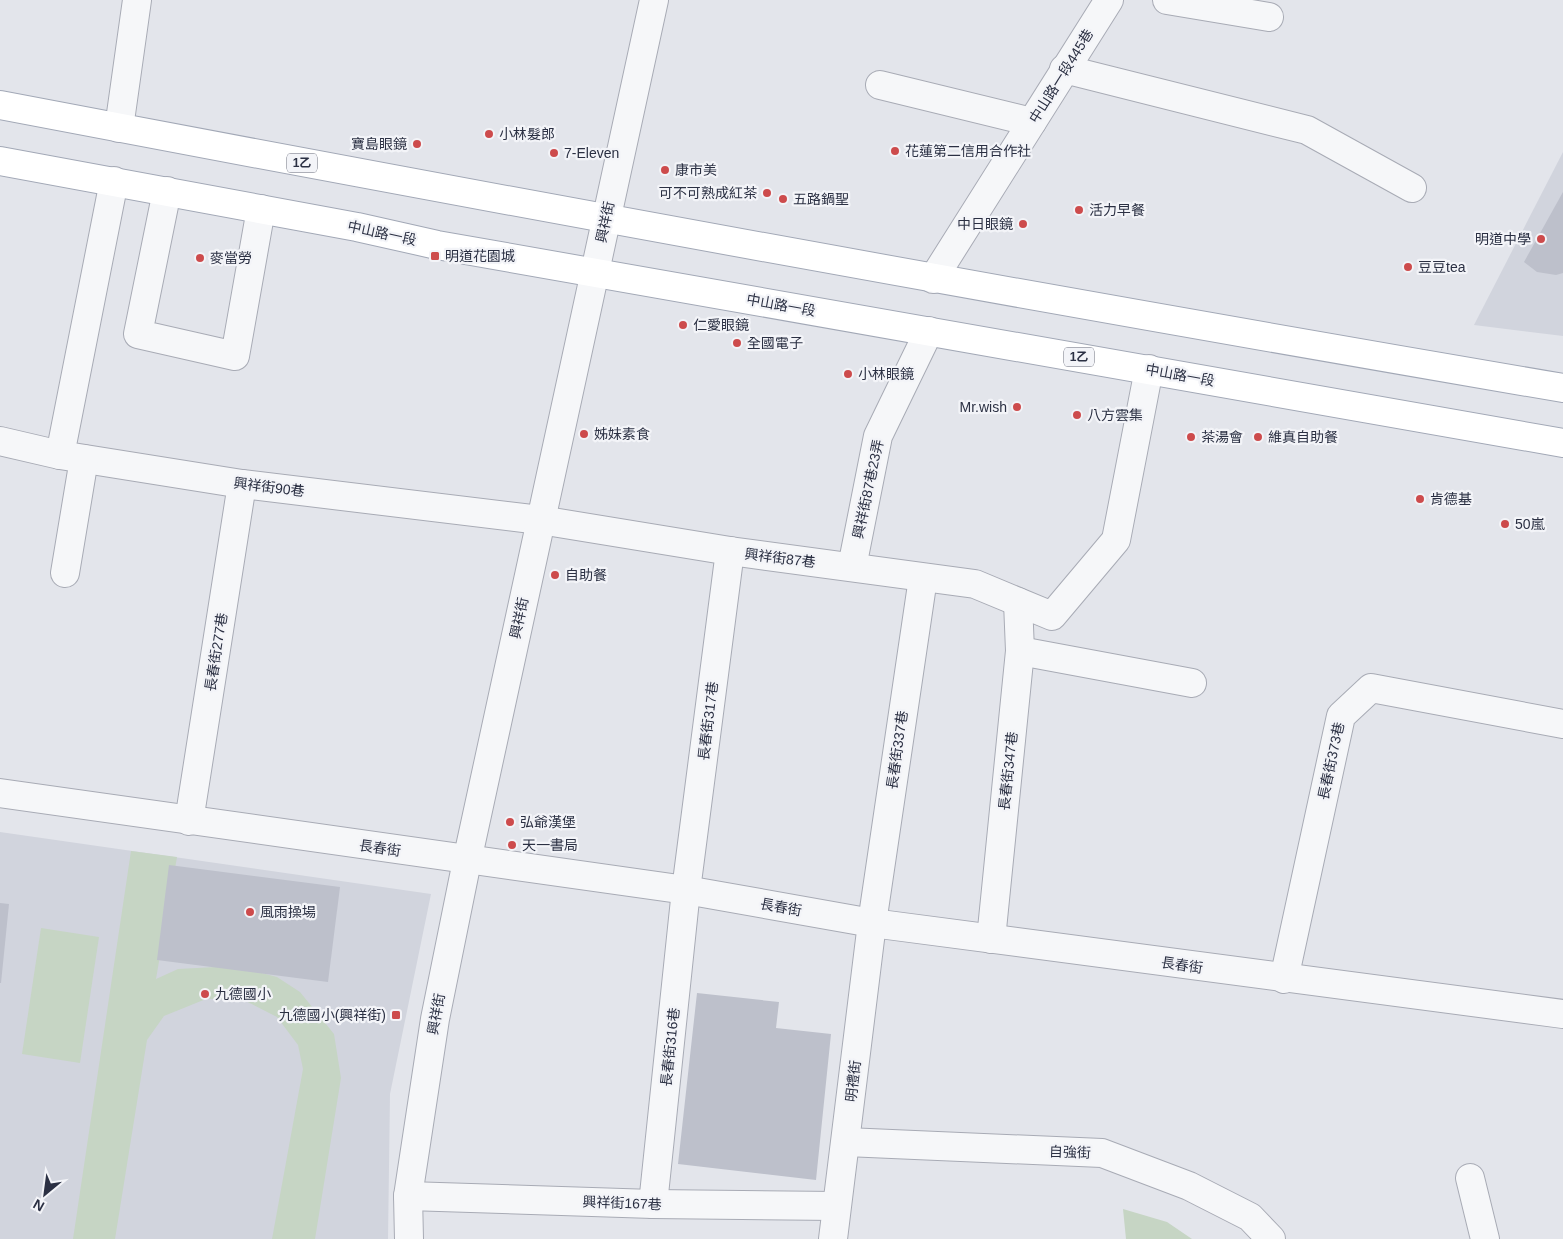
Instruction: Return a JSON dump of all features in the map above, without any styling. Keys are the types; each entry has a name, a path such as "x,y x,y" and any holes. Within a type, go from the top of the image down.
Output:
{"main road":[{"name":"1乙","path":"0,105 467,195 605,218 933,279 1563,388"},
{"name":"中山路一段","path":"0,161 261,209 437,245 1563,443"}],"street":[{"path":"119,128 137,0"},
{"name":"興祥街","path":"409,1239 408,1196 435,1019 540,520 654,0"},
{"name":"中山路一段445巷","path":"933,279 1109,0"},
{"path":"1167,0 1269,17"},
{"path":"1064,69 1308,130 1412,188"},
{"path":"880,85 1032,122"},
{"path":"65,573 72,457 114,181"},
{"path":"166,191 138,334 235,356 261,209"},
{"name":"興祥街87巷23弄","path":"852,567 878,436 929,331"},
{"name":"興祥街87巷","path":"540,520 730,551 975,584 1052,616 1116,540 1149,369"},
{"name":"興祥街90巷","path":"0,441 72,457 242,484 540,520"},
{"name":"長春街277巷","path":"189,821 242,484"},
{"name":"長春街317巷","path":"686,890 730,551"},
{"name":"長春街337巷","path":"872,923 923,578"},
{"name":"長春街347巷","path":"991,939 1020,651 1018,602"},
{"path":"1020,651 1192,683"},
{"name":"長春街373巷","path":"1284,979 1341,716 1371,688 1563,724"},
{"name":"長春街","path":"0,793 467,861 686,890 872,923 1284,979 1563,1014"},
{"name":"長春街316巷","path":"653,1204 686,890"},
{"name":"明禮街","path":"832,1239 846,1142 872,923"},
{"name":"自強街","path":"846,1142 1102,1153 1207,1194 1250,1216 1271,1239"},
{"path":"1470,1178 1485,1239"},
{"name":"興祥街167巷","path":"408,1196 653,1204 836,1206"}],"shaded area":[{"name":"明道中學","path":"1563,152 1563,336 1474,325"},
{"name":"九德國小","path":"0,832 431,894 390,1094 388,1239 0,1239"}],"green space":[{"path":"131,851 177,857 156,979 178,969 235,966 277,977 300,992 334,1034 341,1078 315,1239 272,1239 303,1069 298,1045 277,1017 242,999 206,999 164,1016 147,1040 115,1239 73,1239"},
{"path":"41,928 99,937 80,1063 22,1054"},
{"path":"1123,1209 1167,1222 1192,1239 1126,1239"}],"building":[{"path":"1563,192 1563,273 1556,275 1537,272 1524,262"},
{"name":"風雨操場","path":"169,865 340,887 328,982 157,960"},
{"path":"0,903 9,904 1,983 0,983"},
{"path":"697,993 779,1002 776,1028 831,1034 816,1180 678,1164"}],"place":[{"name":"小林髮郎","path":"489,134"},
{"name":"寶島眼鏡","path":"417,144"},
{"name":"花蓮第二信用合作社","path":"895,151"},
{"name":"7-Eleven","path":"554,153"},
{"name":"康市美","path":"665,170"},
{"name":"可不可熟成紅茶","path":"767,193"},
{"name":"五路鍋聖","path":"783,199"},
{"name":"活力早餐","path":"1079,210"},
{"name":"中日眼鏡","path":"1023,224"},
{"name":"明道中學","path":"1541,239"},
{"name":"明道花園城","path":"435,256"},
{"name":"麥當勞","path":"200,258"},
{"name":"豆豆tea","path":"1408,267"},
{"name":"仁愛眼鏡","path":"683,325"},
{"name":"全國電子","path":"737,343"},
{"name":"小林眼鏡","path":"848,374"},
{"name":"Mr.wish","path":"1017,407"},
{"name":"八方雲集","path":"1077,415"},
{"name":"姊妹素食","path":"584,434"},
{"name":"茶湯會","path":"1191,437"},
{"name":"維真自助餐","path":"1258,437"},
{"name":"肯德基","path":"1420,499"},
{"name":"50嵐","path":"1505,524"},
{"name":"自助餐","path":"555,575"},
{"name":"弘爺漢堡","path":"510,822"},
{"name":"天一書局","path":"512,845"},
{"name":"風雨操場","path":"250,912"},
{"name":"九德國小","path":"205,994"},
{"name":"九德國小(興祥街)","path":"396,1015"}]}
